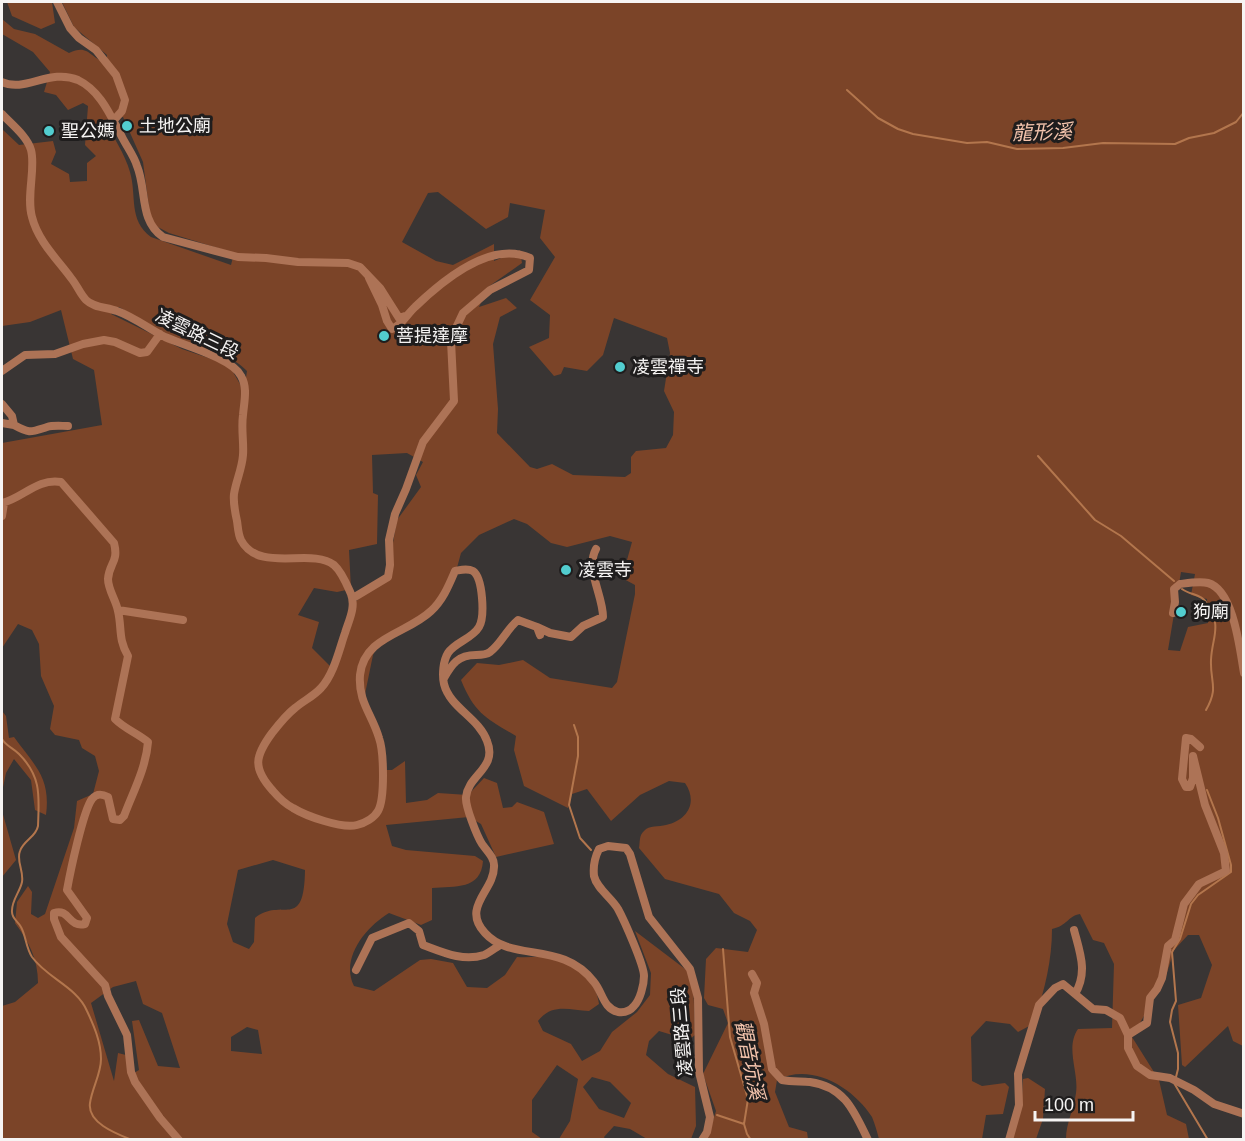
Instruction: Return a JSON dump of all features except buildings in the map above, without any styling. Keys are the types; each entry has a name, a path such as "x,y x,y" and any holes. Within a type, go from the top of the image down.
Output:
{"street":[{"path":"57,2 70,28 79,38 96,50 116,75 125,100 122,111 114,120"},
{"path":"2,82 13,85 62,75 78,80 90,88 114,120 138,166 148,222 154,231 163,237 238,258 348,263 360,267 380,288 399,318 406,316"},
{"name":"凌雲路三段","path":"2,114 31,148 31,216 52,255 83,297 91,304 118,311 160,334 220,359 236,368 243,377 246,394 242,426 243,459 234,500 239,537 246,547 257,555 315,559 330,563 341,574 353,598"},
{"path":"356,970 372,938 410,923 419,931 423,945 448,955 464,957 483,955 500,945 484,932 477,921 476,909 495,870 494,861 480,842 466,795 487,764 490,754 489,743 484,734 447,693 443,680 448,652 474,633 483,617 477,577 469,570 455,571 444,595 432,610 420,621 375,645 366,656 361,670 362,701 379,736 382,750 382,799 377,814 368,821 347,826 297,811 284,803 264,782 257,758 261,748 291,712 323,686 330,674 352,614 353,598 388,577 389,540 394,514 423,442 454,401 451,342 463,313 490,290 529,270 530,258 505,252 460,269 436,287 398,327 392,329 369,278"},
{"path":"2,371 25,356 55,354 83,344 105,340 140,353 147,352 160,334"},
{"path":"2,404 12,416 14,425"},
{"path":"2,423 14,425 25,432 50,426 68,426"},
{"path":"2,516 3,503 39,484 61,482 114,543 117,555 108,578 118,610 122,645 128,656 116,719 147,742 145,763 124,816 120,820 113,819 108,797 103,794 97,794 92,799 85,814 68,890 87,918 86,924 79,926 74,924 64,913 60,912 54,914 54,919 61,937 105,985 127,1035 131,1072 135,1082 160,1118 179,1140"},
{"path":"443,680 451,665 459,657 487,654 509,627 518,620 538,631 571,637 583,626 603,617 594,577 593,554 596,549"},
{"path":"1173,613 1174,589 1180,584 1208,583 1215,587 1228,605 1237,631 1244,673"},
{"path":"118,610 183,620"},
{"path":"1128,1035 1147,1023 1150,998 1162,978 1168,946 1175,940 1185,904 1199,884 1226,871 1224,853 1205,805 1193,756 1193,778 1190,787 1186,787 1182,779 1186,738 1191,739 1200,747"},
{"name":"凌雲路三段","path":"500,945 562,957 591,978 606,1004 614,1011 623,1013 631,1010 641,991 644,976 641,965 617,908 598,885 594,876 596,855 599,849 608,846 626,848 630,854 649,917 690,969 698,998 699,1072 710,1118 707,1132 702,1140"},
{"path":"1074,930 1083,966 1082,983 1075,994"},
{"path":"752,974 757,982 754,993 764,1024 772,1069 782,1080 814,1082 834,1089 846,1100 868,1140"},
{"path":"1009,1140 1019,1105 1018,1074 1040,1005 1055,988 1063,984 1093,1009 1106,1010 1120,1018 1128,1035 1128,1048 1137,1066 1150,1075 1175,1081 1194,1090 1214,1104 1244,1114"}],"shaded area":[{"path":"7,2 52,2 55,23 41,29 12,16"},
{"path":"62,2 1243,2 1243,1046 1233,1041 1228,1026 1185,1067 1182,1065 1178,1005 1201,998 1212,965 1199,935 1188,935 1174,950 1165,979 1132,1037 1159,1080 1167,1115 1186,1124 1189,1139 1066,1139 1076,1093 1072,1052 1074,1036 1078,1029 1112,1028 1114,964 1104,943 1093,940 1080,914 1052,929 1047,977 1033,1024 1018,1032 1010,1024 986,1021 971,1037 972,1081 982,1086 1005,1083 1009,1087 1003,1114 986,1115 982,1139 879,1139 872,1117 854,1096 830,1080 804,1074 790,1075 777,1080 775,1092 789,1127 807,1132 808,1139 707,1139 716,1111 703,1074 728,1023 723,1009 708,1005 704,998 706,959 716,948 748,952 757,930 750,921 734,913 719,894 665,879 639,848 641,834 646,829 674,823 685,815 691,803 691,797 685,783 669,781 640,795 611,821 587,789 572,794 568,808 524,786 514,750 516,736 482,714 471,701 461,680 477,663 499,665 523,660 550,678 612,688 617,682 635,594 635,585 622,578 632,542 610,536 567,547 551,543 527,524 514,519 479,535 461,553 452,586 442,600 376,648 365,694 384,770 392,770 405,761 406,803 427,800 438,793 468,795 484,778 497,783 503,808 512,807 517,802 544,812 554,844 496,857 481,824 469,817 386,825 392,846 406,850 475,856 483,861 481,870 472,882 465,885 432,888 432,920 421,925 389,913 372,926 353,954 350,965 354,986 374,991 420,960 431,959 453,963 467,987 487,988 505,975 517,957 556,958 574,967 586,977 595,989 599,1004 589,1011 555,1010 543,1015 538,1021 543,1031 571,1044 582,1061 600,1051 612,1032 637,1012 650,995 651,973 635,931 693,975 695,1035 689,1040 659,1031 649,1041 646,1055 668,1074 695,1087 696,1126 691,1139 647,1139 630,1129 614,1126 604,1137 605,1139 559,1139 570,1121 578,1079 557,1065 532,1100 532,1132 542,1139 2,1139 2,1006 15,1002 38,983 32,951 15,923 17,902 28,886 32,892 31,914 38,918 45,914 74,828 77,801 93,794 99,771 95,756 82,748 79,740 55,735 50,729 54,706 41,676 39,644 32,630 18,624 2,648 2,443 102,425 94,370 73,359 61,310 30,322 2,326 2,129 19,145 53,141 56,152 51,164 69,174 70,182 87,181 87,163 96,156 85,145 88,106 83,103 68,110 56,95 44,92 50,72 33,52 2,34 2,19 14,29 35,34 69,53 85,50 107,63 107,55 74,27","holes":["123,117 143,162 150,215 154,225 169,233 234,253 231,265 151,237 144,230 136,215 132,181 122,152 105,120","438,192 486,229 508,217 510,203 545,210 540,238 555,257 530,300 550,315 549,338 529,347 554,376 561,374 564,367 587,371 603,355 614,318 667,338 670,353 664,391 674,412 673,435 666,448 636,451 631,457 631,473 625,477 573,475 552,464 537,469 530,467 497,433 498,409 493,344 500,317 517,308 506,298 479,307 488,287 522,263 520,250 494,261 494,244 453,265 436,261 402,242 428,193","119,307 169,336 231,359 247,371 244,391 229,365 182,349 111,314","407,453 423,462 416,475 421,487 397,520 387,577 351,605 331,667 312,648 319,622 298,615 314,588 337,592 351,589 349,550 377,544 378,495 373,493 372,455","1181,572 1195,574 1191,595 1207,599 1208,623 1188,627 1180,651 1168,650","273,860 305,870 301,901 296,907 265,912 255,918 254,942 249,949 233,942 227,924 238,870","136,981 143,1004 162,1013 180,1068 158,1066 139,1020 132,1021 139,1070 134,1073 130,1056 118,1053 114,1081 91,1003 113,987","247,1027 258,1030 262,1054 231,1051 231,1037","592,1077 610,1082 631,1103 624,1118 599,1109 583,1087"]},
{"path":"2,711 6,716 9,738 14,737 34,764 43,781 47,802 46,815 35,810 31,780 14,759 6,773 2,792"},
{"path":"2,811 16,860 2,877"},
{"path":"1028,1078 1045,1089 1043,1119 1036,1139 1006,1140 1022,1096 1023,1079"}],"waterway":[{"name":"龍形溪","path":"847,90 878,118 898,129 913,134 967,143 987,142 1017,149 1063,148 1103,143 1175,144 1189,138 1214,133 1236,122 1244,112"},
{"path":"1038,456 1095,520 1121,536 1174,581"},
{"path":"1182,589 1204,599 1214,618 1215,631 1211,660 1213,690 1206,710"},
{"path":"574,725 578,737 578,756 569,805 580,838 591,850"},
{"path":"2,739 19,754 32,771 38,788 38,826 22,847 19,855 22,882 13,904 12,914 23,931 32,957 76,995 95,1028 101,1059 90,1103 93,1116 104,1127 132,1140"},
{"path":"1176,1077 1178,1053 1170,1022 1176,1001 1172,952 1180,939 1191,904 1198,895 1231,872 1218,818 1207,790"},
{"name":"觀音坑溪","path":"723,949 730,1037 748,1099 744,1124 751,1140"},
{"path":"1174,1083 1208,1140"},
{"path":"717,1115 744,1124"}],"place":[{"name":"土地公廟","path":"127,126"},
{"name":"聖公媽","path":"49,131"},
{"name":"菩提達摩","path":"384,336"},
{"name":"凌雲禪寺","path":"620,367"},
{"name":"凌雲寺","path":"566,570"},
{"name":"狗廟","path":"1181,612"}]}
